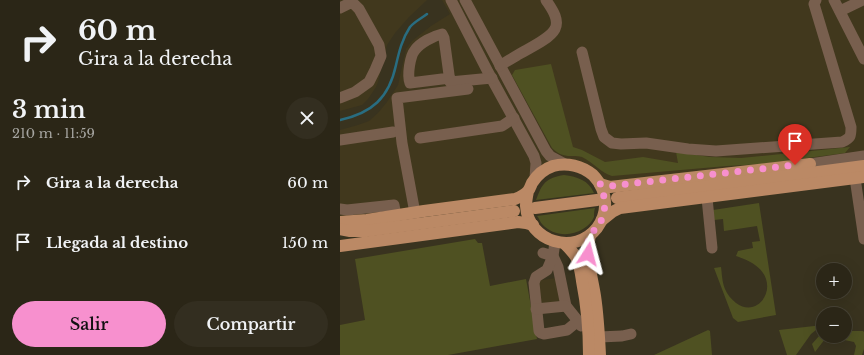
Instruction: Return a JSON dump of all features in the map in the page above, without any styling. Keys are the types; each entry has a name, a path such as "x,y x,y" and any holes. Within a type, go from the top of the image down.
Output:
{"main road":[{"path":"617,198 864,158"},
{"path":"559,243 577,242 590,235 598,226 604,214 605,203 600,184 594,176 581,167 574,165 565,164 553,166 535,178 528,191 526,206 529,219 539,233 570,249 577,260 594,338 600,355"},
{"path":"600,184 605,186 614,186 810,164"},
{"path":"602,220 620,208 860,178"},
{"path":"340,222 367,220 515,199 528,191"},
{"path":"535,208 597,200"},
{"path":"340,230 366,231 514,211"},
{"path":"340,246 518,222 533,225"},
{"path":"340,239 366,231"},
{"path":"589,355 594,338 597,308 588,254 590,235"}],"street":[{"path":"452,0 534,156 536,163 535,178"},
{"path":"465,0 546,151 550,156 565,164"},
{"path":"500,66 550,35 555,28 556,21 553,10 546,0"},
{"path":"582,52 601,129 604,137 612,143 646,143 716,152 842,142 848,139 851,135 851,127 814,4 816,0"},
{"path":"834,0 864,59"},
{"path":"840,11 863,0"},
{"path":"340,8 352,2 360,9 379,45 381,56 369,82 355,92 340,98"},
{"path":"450,78 410,83 409,66 414,50 434,36 442,34 444,38 450,78 450,82 492,78"},
{"path":"415,213 402,143 398,98 468,90"},
{"path":"420,138 502,126 514,118"},
{"path":"340,140 393,132"},
{"path":"810,164 864,158"},
{"path":"860,178 864,239"},
{"path":"707,198 712,248"},
{"path":"340,209 347,210 394,205 396,216"},
{"path":"559,243 548,255 547,270 536,277 534,283 539,332 544,334 567,330 578,321"},
{"path":"548,255 558,267 566,306 594,338 631,334"},
{"path":"536,309 566,306"}],"shaded area":[{"path":"340,0 427,0 409,17 387,45 378,82 368,99 362,105 340,111"},
{"path":"442,0 864,0 864,166 610,187 594,176 558,165 522,196 340,218 340,130 369,121 387,102 398,85 406,49 412,41 431,26 450,14"},
{"path":"556,278 560,301 540,305 536,281"}],"green space":[{"path":"551,64 573,147 605,162 643,157 678,163 676,152 710,157 741,158 850,147 845,153 762,164 612,176 608,175 582,157 563,155 552,148 512,75 515,70"},
{"path":"564,175 586,182 594,193 536,200 540,189 546,182"},
{"path":"759,203 776,315 738,322 733,318 714,268 721,267 725,289 736,303 745,307 752,307 759,303 764,298 767,290 767,281 763,273 755,265 736,256 738,251 753,248 752,242 760,241 757,226 724,231 723,219 714,220 713,210"},
{"path":"595,208 594,217 588,225 578,232 567,234 556,233 546,228 537,216"},
{"path":"475,239 478,243 482,243 490,286 526,279 537,339 448,355 340,355 340,325 365,320 355,259"},
{"path":"816,326 816,330 811,334 796,355 787,355 779,330"},
{"path":"708,330 710,331 712,355 654,355"},
{"path":"852,331 863,331 864,349 862,355 854,355 856,346 854,342 852,342"},
{"path":"816,339 816,343 822,343 815,352 812,344"}],"waterway":[{"path":"340,120 351,117 370,108 384,95 393,77 401,46 407,32 414,23 427,14"}],"route":[{"path":"588,254 590,235 598,226 604,214 605,203 600,184 610,186 795,165"}]}
